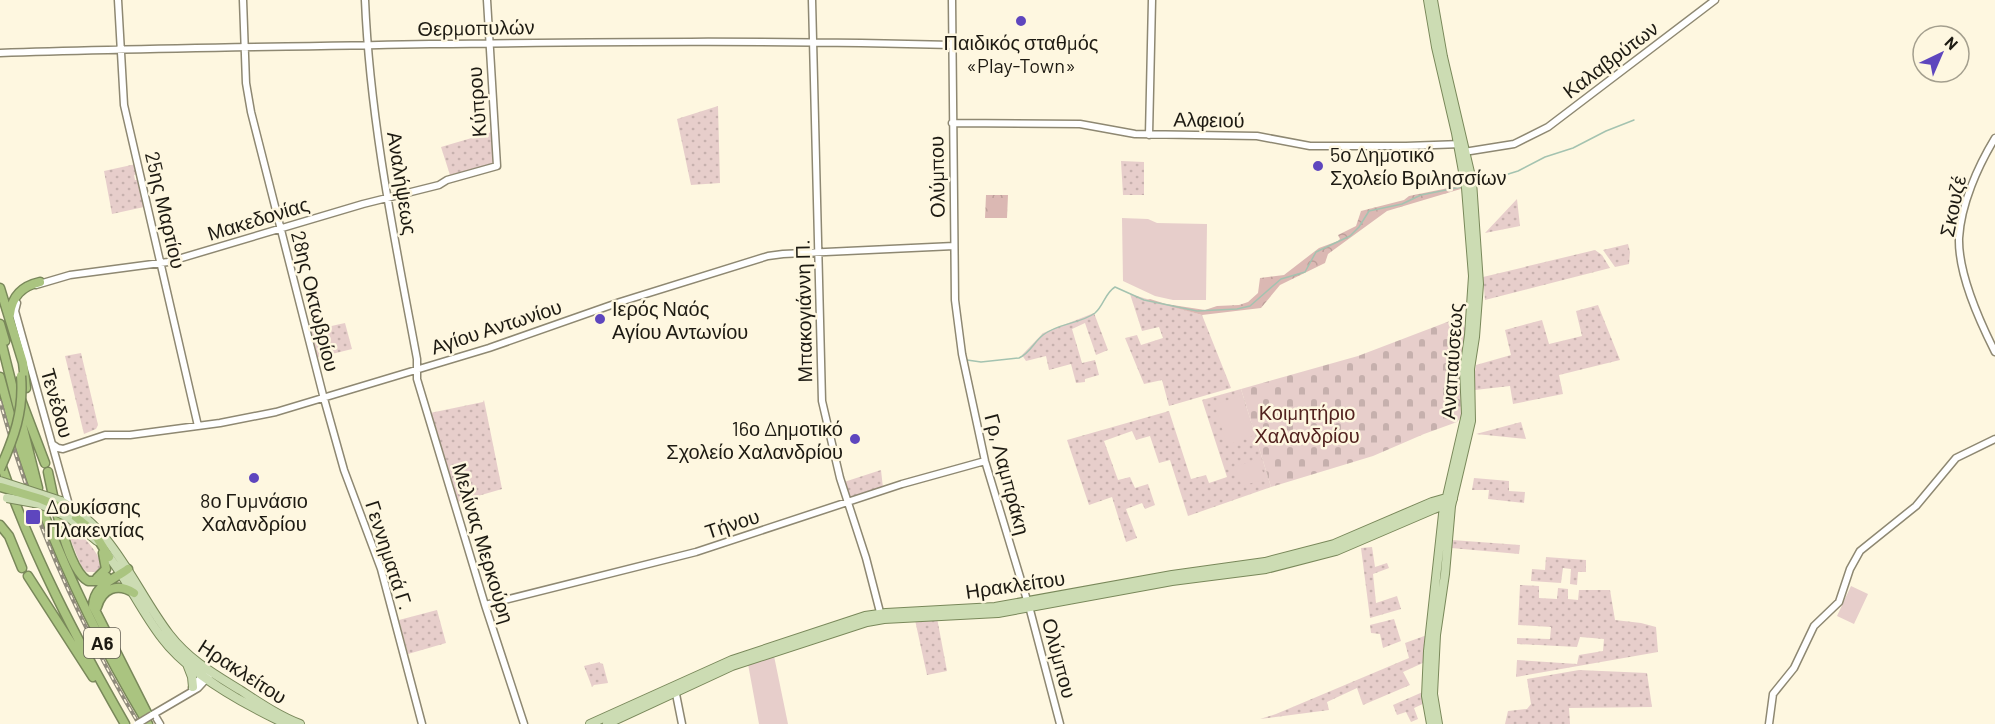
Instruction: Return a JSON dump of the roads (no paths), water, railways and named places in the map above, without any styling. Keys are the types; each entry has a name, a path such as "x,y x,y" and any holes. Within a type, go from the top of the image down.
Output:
{"highway":[{"path":"12,314 15,296 27,286 39,282"},
{"path":"0,288 12,314 23,375 18,426 0,470"},
{"path":"0,306 23,375"},
{"path":"0,324 20,394 46,467 58,519 80,574 86,580 95,581 123,569"},
{"path":"1,341 45,517"},
{"name":"Α6","path":"0,377 21,454 45,517 107,652 152,720"},
{"name":"Α6","path":"0,461 26,530 66,616 123,724"},
{"path":"0,483 66,508 93,531 109,556"},
{"path":"0,483 26,530"},
{"path":"0,525 9,536 25,572 123,724"},
{"path":"80,574 94,578 104,572 106,561 97,542"},
{"path":"123,569 97,591 93,603 152,720"},
{"path":"98,616 99,601 107,590 120,588 134,594"}],"main road":[{"name":"Αναπαύσεως","path":"1428,0 1436,47 1463,148 1467,190 1471,314 1464,370 1466,411 1449,502 1425,684 1431,724"},
{"name":"Αναπαύσεως","path":"1433,0 1475,211 1479,293 1470,374 1471,421 1449,502 1446,564 1437,628 1433,698 1438,724"},
{"path":"4,498 66,508"},
{"name":"Ηρακλείτου","path":"590,724 732,666 864,623 884,619 998,613 1028,604 1172,575 1265,562 1334,544 1449,502"},
{"name":"Ηρακλείτου","path":"66,508 123,569 134,594 162,638 186,663 234,686 273,711 300,724"},
{"name":"Ηρακλείτου","path":"66,508 90,520 101,532 123,569 168,633 185,653 207,674 286,724"},
{"name":"Ηρακλείτου","path":"607,724 732,660 866,616 882,613 1028,604"},
{"path":"186,663 192,676 191,690"},
{"path":"234,686 240,684 242,679"}],"street":[{"name":"25ης Μαρτίου","path":"118,0 124,105 198,426"},
{"name":"28ης Οκτωβρίου","path":"243,0 248,98 324,398"},
{"name":"Αναλήψεως","path":"365,0 367,45 388,197 417,370"},
{"name":"Κύπρου","path":"487,0 497,166"},
{"name":"Μπακογιάννη Π.","path":"812,0 822,401 828,432 848,503 882,613"},
{"name":"Ολύμπου","path":"952,0 955,300 962,354"},
{"path":"1150,135 1152,0"},
{"name":"Καλαβρύτων","path":"1554,123 1715,0"},
{"name":"Θερμοπυλών","path":"0,53 367,45 813,42 952,45"},
{"name":"Αλφειού","path":"952,123 1080,124 1150,135 1257,136 1297,144 1338,147 1484,149 1514,144 1554,123"},
{"name":"Σκουζέ","path":"1995,138 1974,177 1959,239 1966,280 1978,317 1995,352"},
{"name":"Μακεδονίας","path":"12,314 18,300 30,287 70,275 162,264 438,181 497,166"},
{"name":"Αγίου Αντωνίου","path":"52,444 63,449 105,435 130,435 198,426 276,412 489,348 740,264 781,254 954,246"},
{"name":"Τενέδου","path":"12,314 52,444 66,508"},
{"name":"Γρ, Λαμπράκη","path":"962,354 986,461 1028,604"},
{"name":"Μελίνας Μερκούρη","path":"417,370 421,394 524,724"},
{"name":"Γεννηματά Γ.","path":"324,398 344,471 381,569 422,724"},
{"path":"1769,724 1773,694 1794,668 1814,626 1839,602 1850,569 1860,551 1916,506 1956,458 1995,439"},
{"name":"Τήνου","path":"485,605 696,552 910,482 986,461"},
{"name":"Ολύμπου","path":"1028,604 1060,724"},
{"path":"864,623 880,617 882,613"},
{"path":"137,724 152,720 191,690 207,674"},
{"path":"675,690 682,724"},
{"path":"152,720 160,724"}],"waterway":[{"path":"1489,180 1518,171 1545,157 1573,148 1634,120"},
{"path":"967,360 981,362 1019,358 1049,331 1095,313 1115,287 1144,300 1197,311 1250,306 1281,279 1305,272 1316,252 1350,236 1369,211 1402,204 1421,195 1461,187"}],"railway":[{"path":"0,401 26,485 58,567 96,647 139,724"}],"place":[{"name":"Παιδικός σταθμός «Play-Town»","path":"1021,21"},
{"name":"5ο Δημοτικό Σχολείο Βριλησσίων","path":"1318,166"},
{"name":"Ιερός Ναός Αγίου Αντωνίου","path":"600,319"},
{"name":"16ο Δημοτικό Σχολείο Χαλανδρίου","path":"855,439"},
{"name":"8ο Γυμνάσιο Χαλανδρίου","path":"254,478"},
{"name":"Δουκίσσης Πλακεντίας","path":"33,517"}],"park label":[{"name":"Κοιμητήριο Χαλανδρίου","path":"1307,424"}]}
